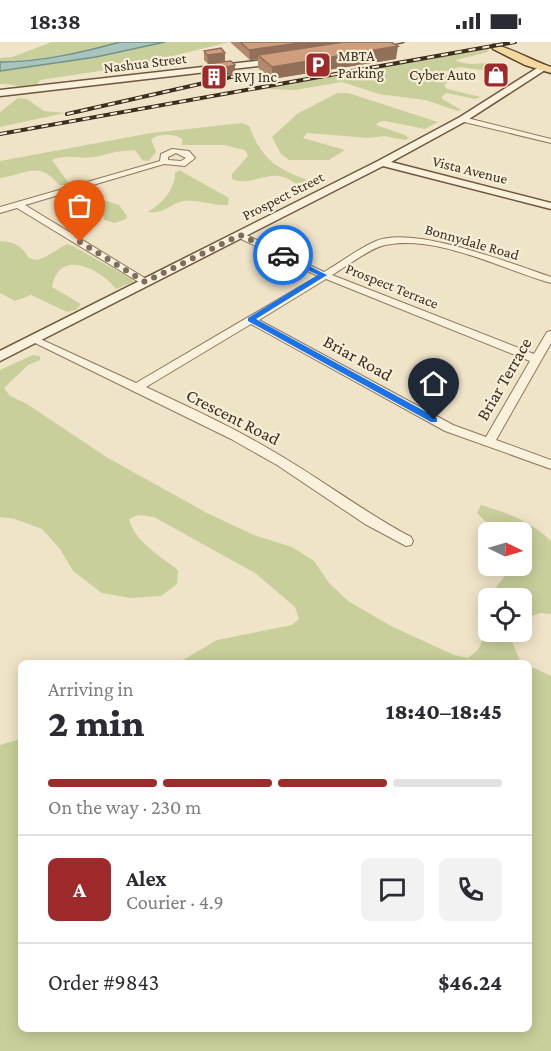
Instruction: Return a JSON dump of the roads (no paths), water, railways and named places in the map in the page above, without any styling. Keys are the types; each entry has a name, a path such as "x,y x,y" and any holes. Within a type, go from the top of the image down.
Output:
{"main road":[{"path":"363,48 399,42"},
{"path":"491,44 521,65 524,71 523,79"},
{"path":"506,53 547,69"},
{"name":"Nashua Street","path":"0,93 286,60"},
{"name":"Prospect Street","path":"0,357 382,163 463,118 523,79 547,69"},
{"name":"Vista Avenue","path":"382,163 551,206"}],"street":[{"path":"463,118 551,141"},
{"path":"0,210 164,162"},
{"path":"19,205 145,282"},
{"name":"Prospect Terrace","path":"240,235 323,275 536,358"},
{"name":"Bonnydale Road","path":"136,388 380,243 407,240 437,244 551,280"},
{"name":"Briar Road","path":"250,319 449,428 551,465"},
{"name":"Briar Terrace","path":"489,442 551,334"},
{"name":"Crescent Road","path":"34,340 266,453 375,525 406,541"}],"water":[{"path":"120,42 165,42 96,57 0,71 0,62 60,56"}],"railway":[{"path":"0,134 515,42"},
{"path":"67,114 244,74"}],"place":[{"name":"MBTA Parking","path":"318,65"},
{"name":"Cyber Auto","path":"496,75"},
{"name":"RVJ Inc","path":"214,77"}]}
